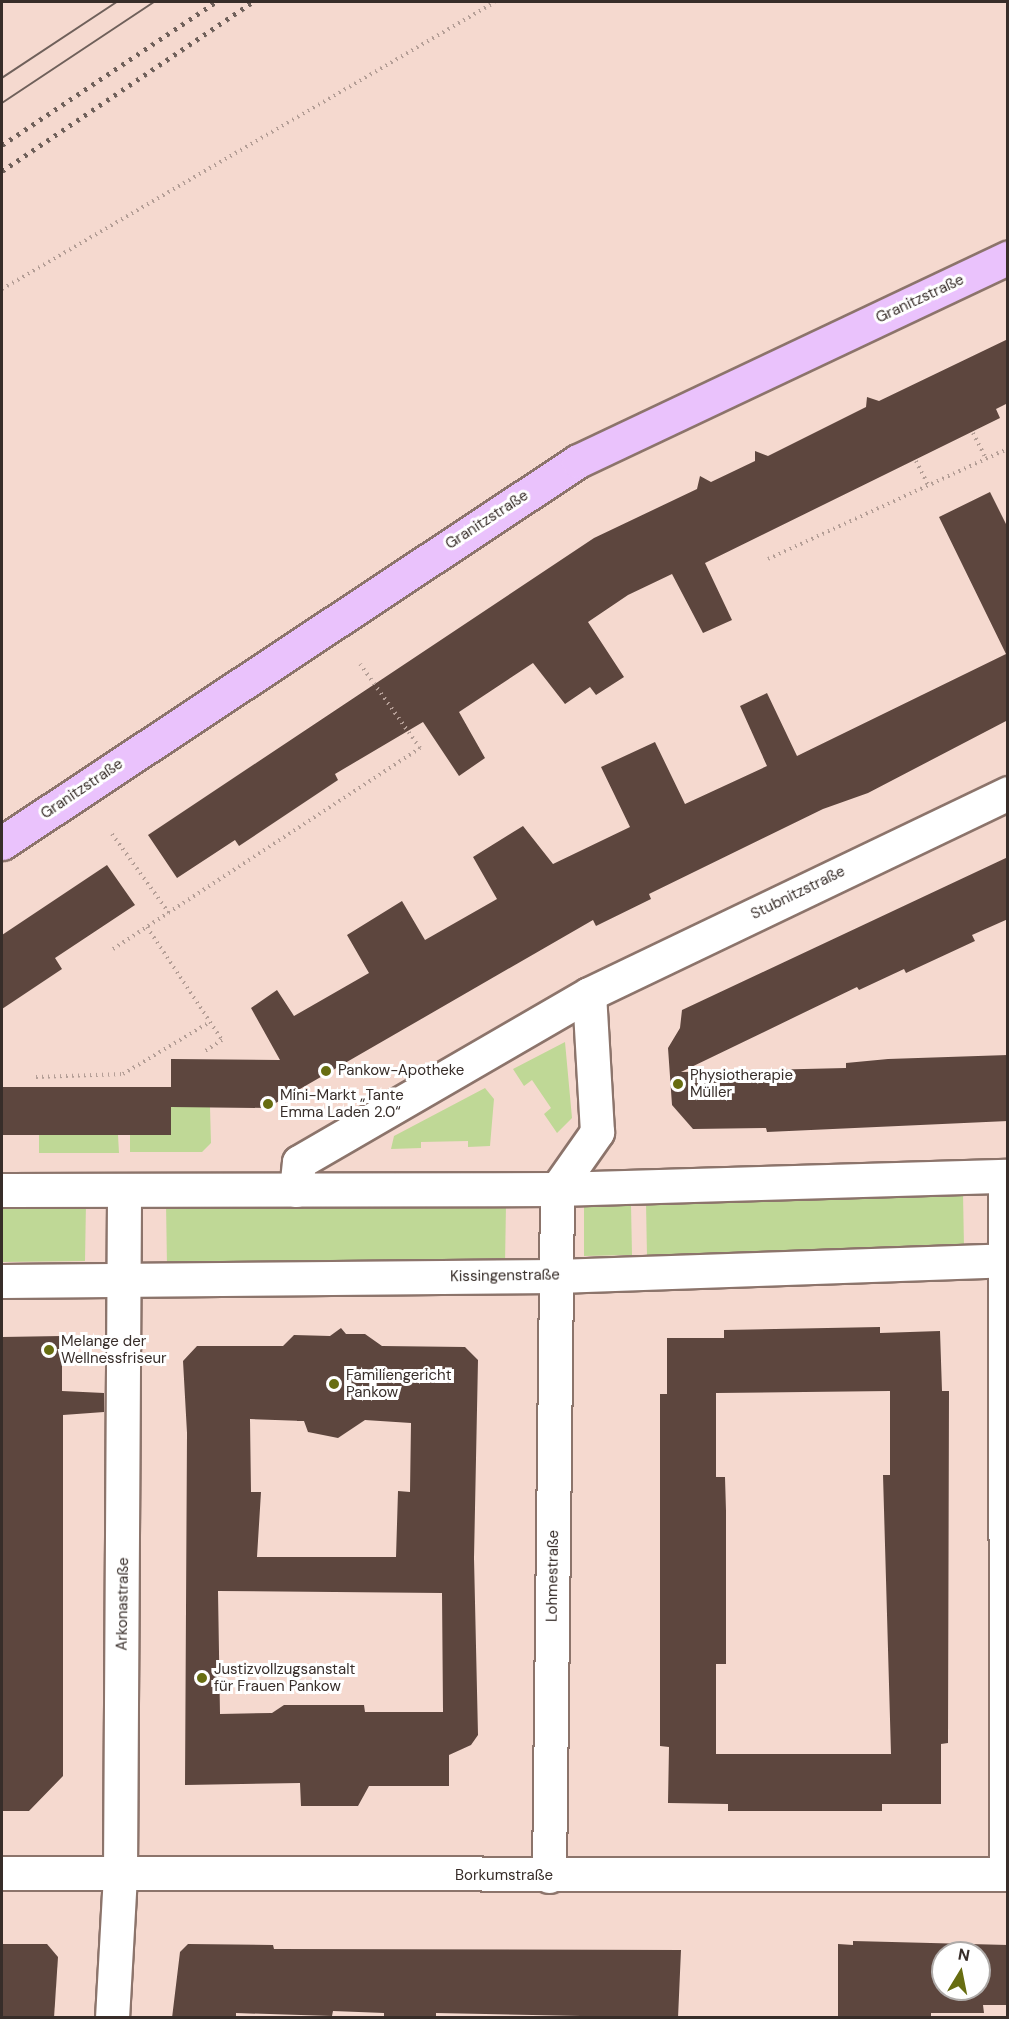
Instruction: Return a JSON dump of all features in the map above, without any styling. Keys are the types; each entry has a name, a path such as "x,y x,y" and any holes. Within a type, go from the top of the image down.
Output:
{"main road":[{"name":"Granitzstraße","path":"2,843 578,461 1008,258"}],"street":[{"name":"Stubnitzstraße","path":"296,1190 298,1162 589,994 1008,793"},
{"path":"557,1276 557,1189 597,1132 589,994"},
{"path":"2,1190 557,1189 1006,1176 1007,1874"},
{"name":"Arkonastraße","path":"112,2018 120,1873 126,1281 124,1191"},
{"name":"Kissingenstraße","path":"2,1281 557,1276 1007,1260"},
{"name":"Lohmestraße","path":"549,1876 557,1276"},
{"name":"Borkumstraße","path":"2,1873 549,1876 1007,1874"}],"path":[{"path":"2,289 495,2"},
{"path":"973,433 986,459"},
{"path":"768,559 1007,449"},
{"path":"916,460 928,485"},
{"path":"113,949 420,748 360,664"},
{"path":"112,834 169,913"},
{"path":"147,927 222,1040 205,1051"},
{"path":"36,1077 123,1074 210,1022"}],"green space":[{"path":"565,1042 572,1118 557,1133 544,1114 551,1108 532,1080 524,1086 513,1069"},
{"path":"485,1088 494,1099 490,1146 468,1147 468,1141 421,1142 421,1148 391,1149 394,1136"},
{"path":"171,1107 210,1107 211,1143 202,1152 130,1152 130,1135 171,1135"},
{"path":"39,1135 118,1135 119,1153 39,1153"},
{"path":"963,1193 964,1248 647,1257 646,1202"},
{"path":"2,1202 86,1202 85,1261 2,1262"},
{"path":"166,1203 506,1204 505,1264 167,1267"},
{"path":"584,1205 631,1205 632,1255 584,1256"}],"building":[{"path":"1008,339 1008,403 996,409 1000,418 705,563 732,620 703,633 672,574 628,595 588,622 624,677 596,695 590,687 565,704 533,663 459,712 485,758 459,776 423,722 335,774 338,780 239,846 235,840 177,878 148,835 594,538 697,489 700,476 711,482 755,461 755,451 768,456 866,407 867,397 879,401"},
{"path":"990,492 1008,528 1008,720 868,793 823,809 649,894 651,899 596,926 593,920 267,1108 171,1107 171,1135 2,1135 2,1087 171,1087 171,1059 280,1060 251,1008 277,990 294,1016 369,973 347,935 402,901 425,940 497,899 473,857 523,826 553,864 630,827 601,767 655,742 685,804 767,766 740,706 767,693 797,756 1006,654 939,517"},
{"path":"1008,857 1008,919 972,935 975,941 906,973 904,969 859,990 857,987 681,1072 846,1068 846,1063 888,1059 1008,1055 1008,1121 767,1132 766,1128 693,1129 672,1105 668,1048 680,1028 682,1010"},
{"path":"107,865 135,905 55,958 62,969 2,1009 2,935"},
{"path":"880,1327 880,1333 940,1331 942,1391 949,1391 948,1743 941,1744 941,1804 882,1804 882,1811 728,1811 728,1804 668,1803 669,1747 660,1746 660,1394 667,1394 667,1338 724,1338 724,1330","holes":["890,1391 890,1475 883,1475 891,1754 716,1754 716,1664 726,1664 725,1477 716,1477 716,1393"]},
{"path":"341,1328 346,1334 365,1334 382,1346 465,1347 478,1360 474,1558 478,1735 471,1745 449,1755 449,1786 369,1786 358,1806 301,1806 300,1783 185,1785 187,1433 183,1361 197,1346 283,1346 294,1335 330,1336","holes":["250,1419 304,1421 308,1432 338,1438 365,1420 411,1423 410,1492 398,1491 396,1557 257,1557 261,1492 251,1492","218,1591 442,1593 443,1712 365,1712 364,1705 284,1705 272,1713 220,1714"]},
{"path":"62,1336 62,1391 104,1393 104,1412 63,1415 63,1776 29,1811 2,1811 2,1337"},
{"path":"853,1941 931,1943 931,2001 991,2001 991,1945 1008,1945 1008,2005 983,2005 984,2013 931,2013 931,2018 838,2018 838,1944 853,1945"},
{"path":"2,1944 47,1944 58,1957 54,2018 2,2018"},
{"path":"188,1944 273,1945 274,1949 681,1950 678,2018 436,2013 436,2018 384,2018 384,2013 333,2011 332,2016 236,2013 236,2018 172,2018 180,1952"}],"tram line":[{"path":"2,78 117,2"},
{"path":"2,103 154,2"}],"railway":[{"path":"2,145 216,2"},
{"path":"2,171 253,2"}],"place":[{"name":"Pankow-Apotheke","path":"326,1071"},
{"name":"Physiotherapie Müller","path":"678,1084"},
{"name":"Mini-Markt „Tante Emma Laden 2.0“","path":"268,1104"},
{"name":"Melange der Wellnessfriseur","path":"49,1350"},
{"name":"Familiengericht Pankow","path":"334,1384"},
{"name":"Justizvollzugsanstalt für Frauen Pankow","path":"202,1678"}]}
